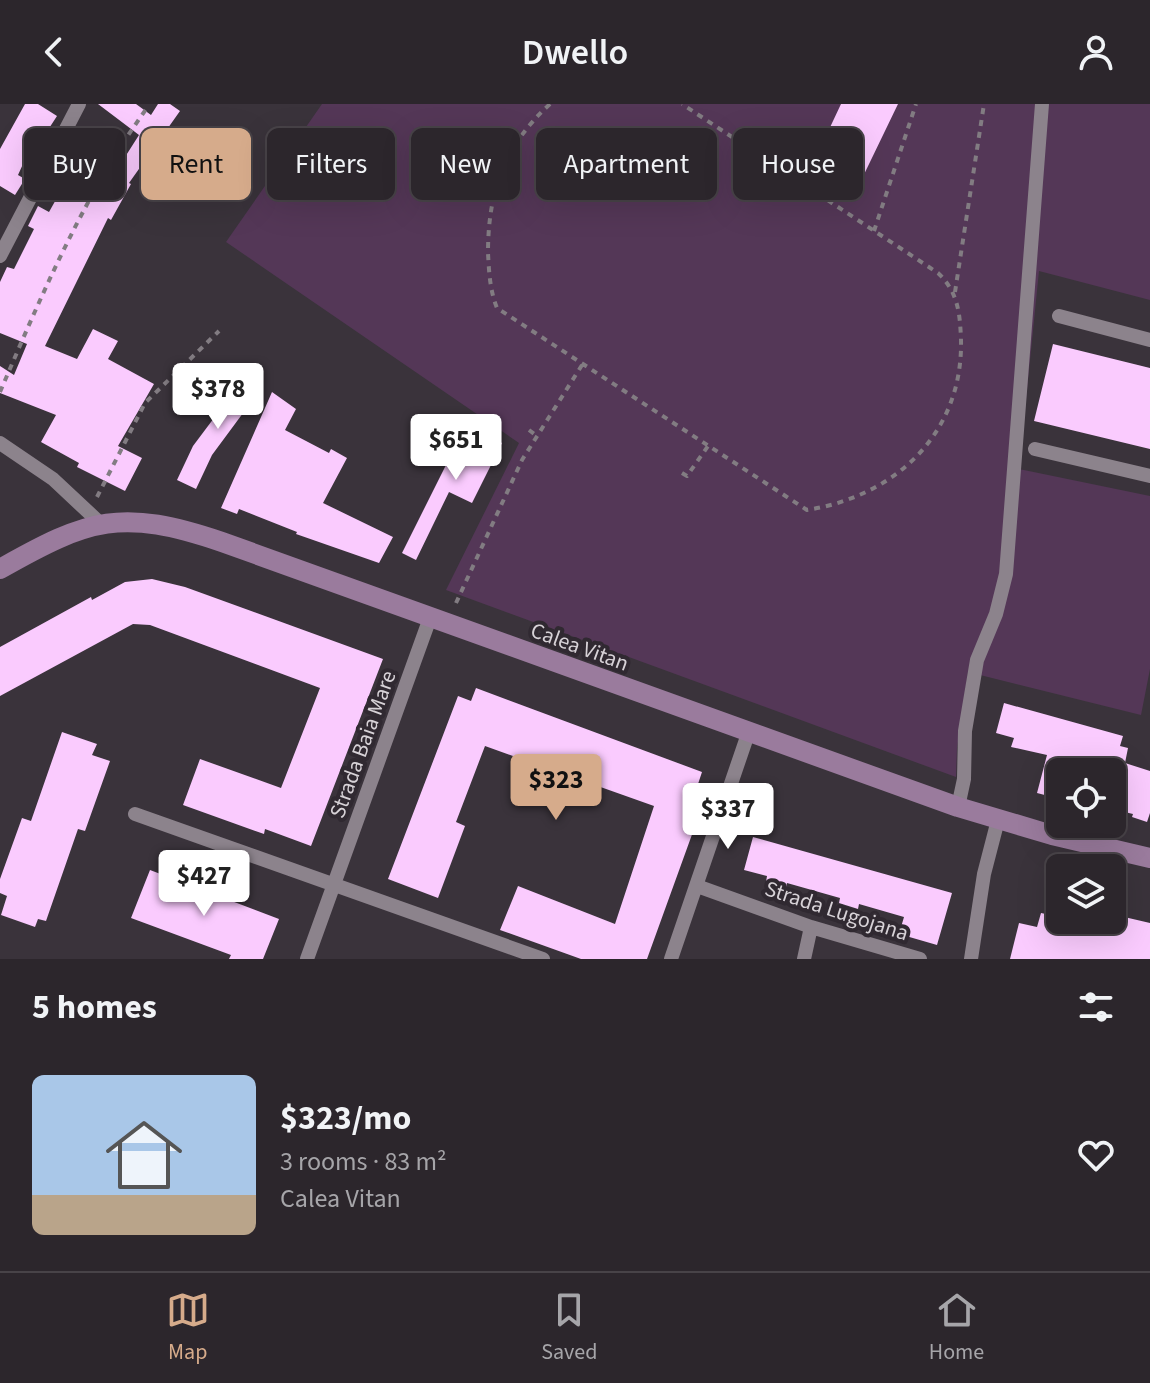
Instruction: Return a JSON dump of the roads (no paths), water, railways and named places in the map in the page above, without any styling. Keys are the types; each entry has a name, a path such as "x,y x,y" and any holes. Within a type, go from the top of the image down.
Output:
{"main road":[{"name":"Calea Vitan","path":"0,569 95,517 143,522 196,533 958,807 1150,858"}],"street":[{"path":"0,256 79,104"},
{"path":"958,807 964,779 965,731 977,660 999,605 1006,574 1042,104"},
{"path":"1059,316 1150,340"},
{"path":"0,443 53,479 95,517"},
{"path":"1035,449 1150,476"},
{"name":"Strada Baia Mare","path":"307,959 430,618"},
{"path":"671,959 749,731"},
{"path":"135,814 543,959"},
{"path":"971,959 984,874 998,820"},
{"name":"Strada Lugojana","path":"697,886 811,927 920,959"},
{"path":"804,959 811,927"}]}
